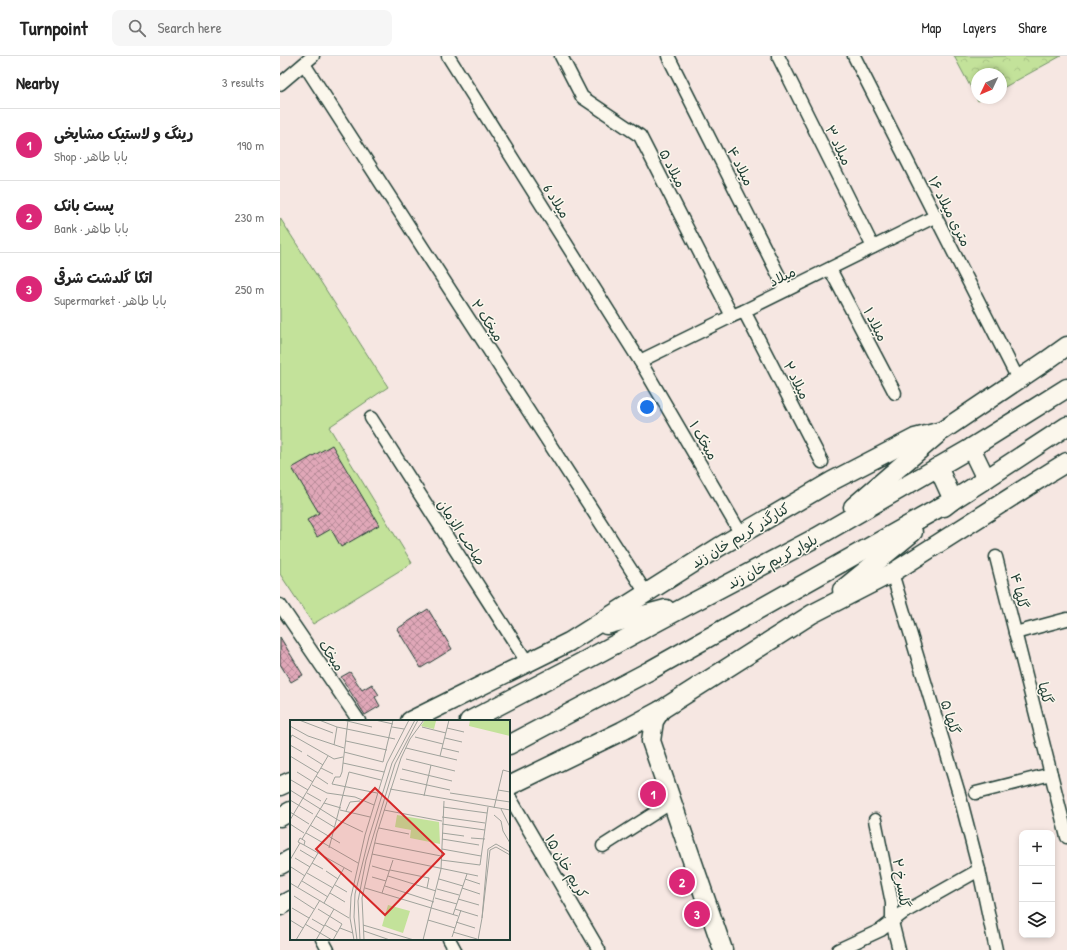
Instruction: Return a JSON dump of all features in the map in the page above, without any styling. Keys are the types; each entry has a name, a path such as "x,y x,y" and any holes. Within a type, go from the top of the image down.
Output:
{"main road":[{"name":"کنارگذر کریم خان زند","path":"412,720 569,642 741,534 832,481 915,438 942,431 1067,346"},
{"name":"بلوار کریم خان زند","path":"471,720 818,537 971,448 1067,388"},
{"path":"510,744 649,671 953,500 1067,426"},
{"path":"818,537 942,431"},
{"path":"971,448 986,479"},
{"path":"510,786 622,731 661,710 812,614 892,573 1067,462"},
{"path":"938,467 953,500"},
{"path":"812,614 953,500"},
{"path":"590,628 692,603"},
{"path":"661,710 654,721 651,741 723,950"},
{"path":"622,731 651,741"},
{"path":"280,786 290,781"},
{"path":"280,817 290,812"},
{"path":"280,865 290,860"},
{"path":"280,906 290,901"}],"street":[{"name":"میلاد 6","path":"448,56 640,361"},
{"name":"میلاد ۵","path":"560,56 582,97 640,136 732,316"},
{"name":"میلاد ۴","path":"668,56 786,290"},
{"name":"میلاد ۳","path":"778,56 873,248"},
{"name":"۱۶ متری میلاد","path":"854,56 1018,379"},
{"path":"280,84 308,60"},
{"name":"میخک ۲","path":"308,60 646,593"},
{"name":"میلاد","path":"640,361 936,216"},
{"name":"میلاد ۱","path":"830,269 895,393"},
{"name":"میلاد ۲","path":"744,311 822,462"},
{"name":"میخک ۱","path":"640,361 741,534"},
{"name":"صاحب الزمان","path":"371,418 527,662"},
{"name":"گلها ۴","path":"996,557 1015,633"},
{"name":"گلها ۵","path":"892,573 960,797 979,870 996,950"},
{"name":"میخک","path":"280,605 357,720"},
{"path":"1015,633 1067,619"},
{"name":"گلها","path":"1015,633 1067,837"},
{"path":"976,793 1051,774"},
{"name":"کریم خان ۱۵","path":"510,798 599,950"},
{"path":"603,846 672,802"},
{"name":"گلسرخ ۲","path":"875,820 892,902 892,922 899,950"},
{"path":"838,950 881,930 903,913 979,870"},
{"path":"323,940 328,950"},
{"path":"450,940 455,950"}],"green space":[{"path":"954,56 1061,56 1007,86 1007,68 971,68 971,88"},
{"path":"280,218 388,387 329,427 412,563 313,624 280,574"}],"building":[{"path":"332,445 379,525 341,547 331,529 317,537 307,520 319,513 292,468"},
{"path":"428,609 452,649 421,668 397,629"},
{"path":"280,637 303,675 291,682 280,664"},
{"path":"350,672 362,690 372,684 379,695 375,697 380,706 365,715 341,677"}],"place":[{"name":"رینگ و لاستیک مشایخی","path":"653,794"},
{"name":"پست بانک","path":"682,882"},
{"name":"اتکا گلدشت شرقی","path":"697,914"}]}
